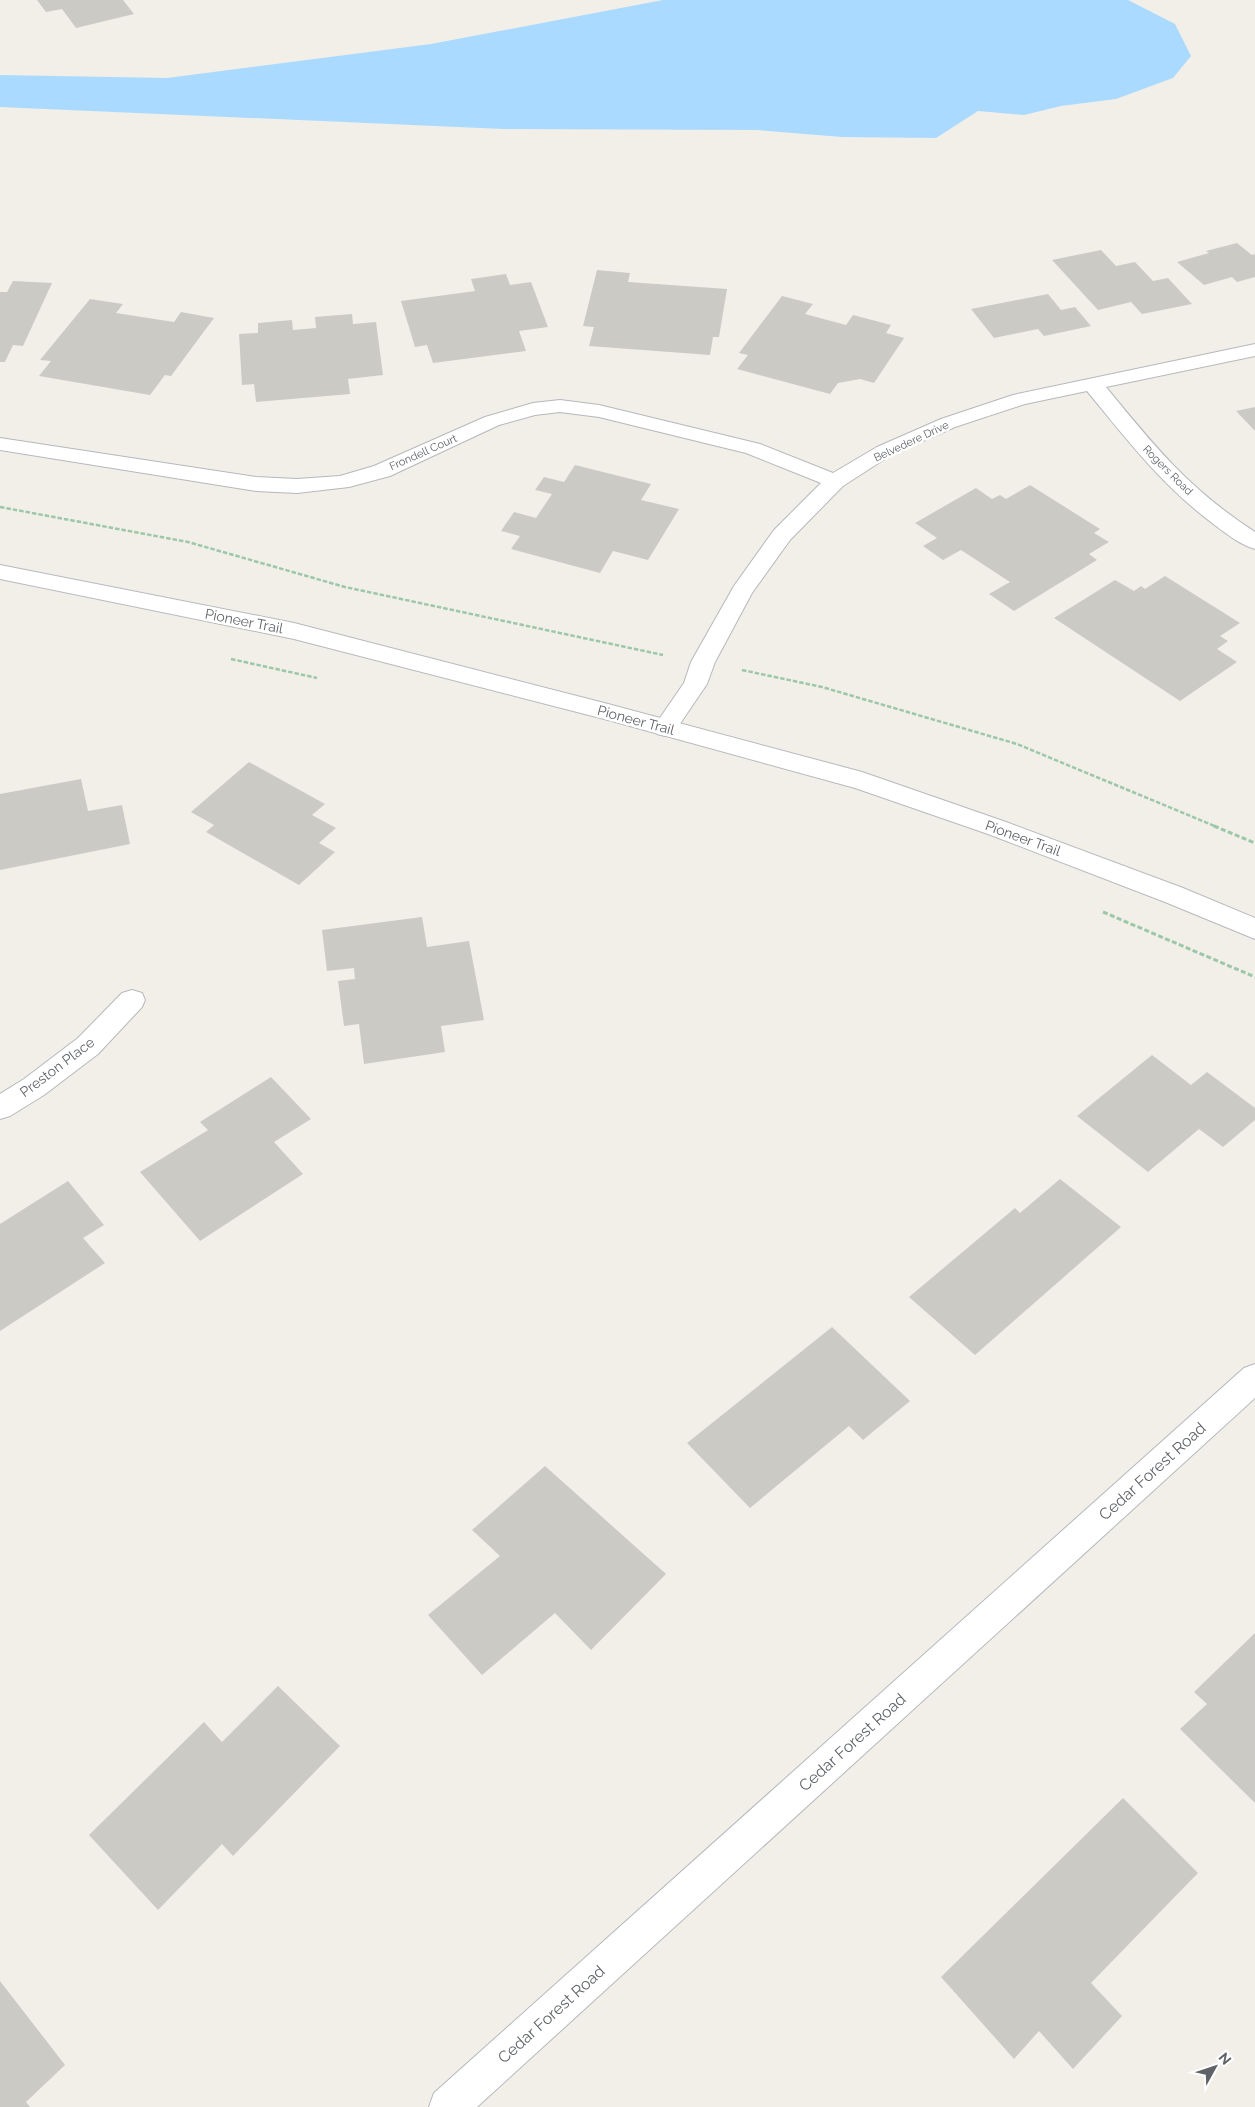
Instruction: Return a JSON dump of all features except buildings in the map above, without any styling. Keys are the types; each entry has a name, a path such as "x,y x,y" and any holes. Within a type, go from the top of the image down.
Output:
{"street":[{"name":"Belvedere Drive","path":"666,728 695,684 704,662 742,591 776,543 835,481 884,451 948,424 1020,399 1255,350"},
{"name":"Rogers Road","path":"1093,385 1140,442 1180,486 1228,525 1255,542"},
{"name":"Frondell Court","path":"0,444 256,484 297,486 341,482 382,471 492,421 533,409 560,406 599,412 753,448 835,481"},
{"name":"Pioneer Trail","path":"0,572 294,631 862,781 997,828 1146,884 1255,929"},
{"name":"Preston Place","path":"0,1108 34,1087 88,1046 132,1000"},
{"name":"Cedar Forest Road","path":"448,2107 1255,1378"}],"path":[{"path":"0,507 188,542 345,587 822,687 1018,744 1255,843"},
{"path":"228,658 325,680"},
{"path":"1098,910 1255,977"}],"water":[{"path":"663,0 1128,0 1175,24 1191,56 1173,78 1116,99 1061,106 1024,115 978,111 936,138 842,137 757,130 503,129 0,107 0,75 167,78 431,44"}]}
